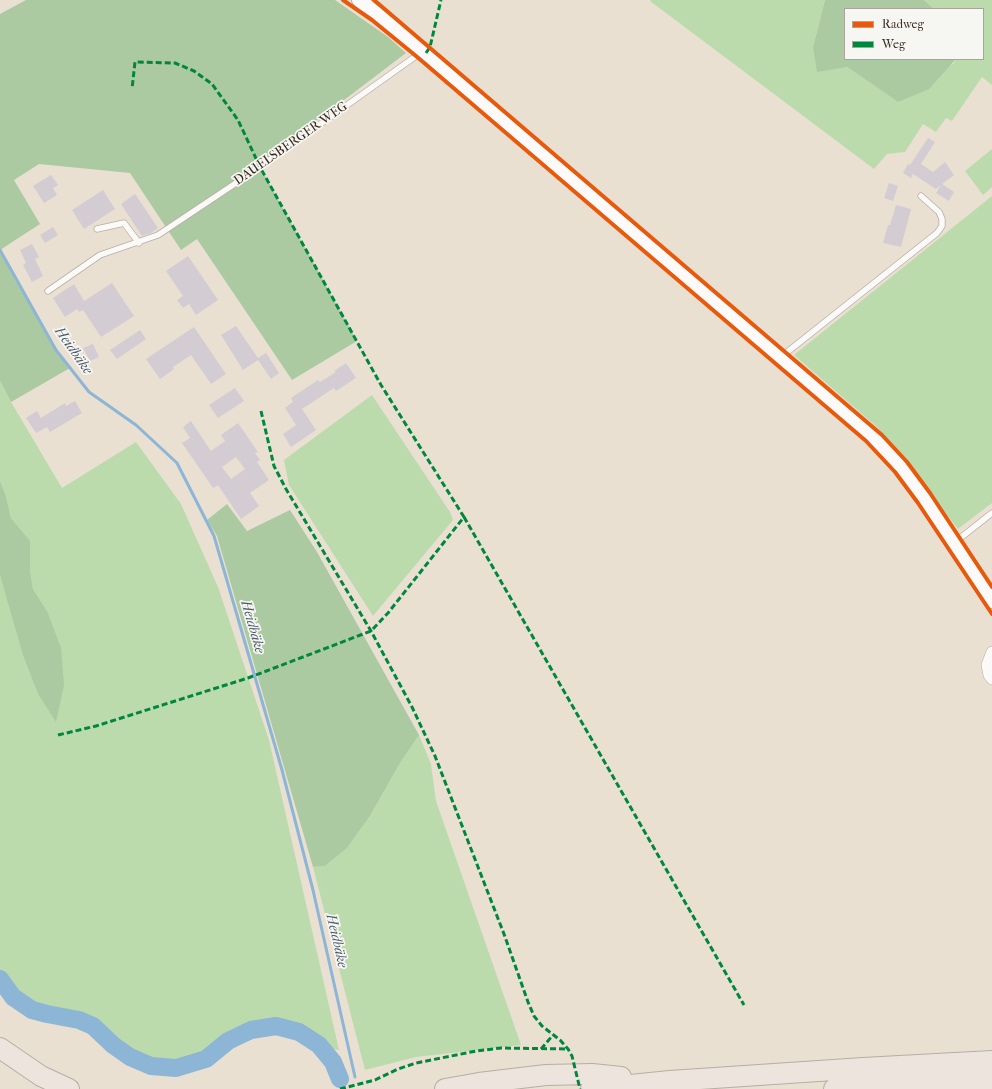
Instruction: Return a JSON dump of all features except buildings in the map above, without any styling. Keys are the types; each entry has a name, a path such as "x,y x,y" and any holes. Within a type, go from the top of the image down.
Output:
{"highway":[{"path":"0,1048 41,1076 69,1089"},
{"path":"592,1089 670,1081 992,1061"},
{"path":"445,1089 521,1078 572,1074 592,1074 670,1081"},
{"path":"834,1089 992,1080"}],"street":[{"path":"359,0 424,52 876,440 901,467 924,498 992,601"},
{"path":"992,652 987,665 989,675 992,679"}],"lane":[{"name":"DAUELSBERGER WEG","path":"48,291 100,255 158,235 260,167 416,56 424,52"},
{"path":"780,358 937,233 942,226 942,219 939,212 921,196"},
{"path":"97,230 124,223 139,242"},
{"path":"954,543 992,513"}],"green space":[{"path":"26,0 335,0 388,37 406,53 261,163 260,167 357,341 292,380 197,239 181,250 130,173 39,164 14,180 40,224 0,250 0,14"},
{"path":"825,0 813,47 847,67 898,102 954,63 956,60 984,60 984,8 933,8 924,0 992,0 992,85 982,77 952,121 946,118 936,132 923,124 905,152 887,154 874,169 650,1"},
{"path":"825,0 924,0 933,8 844,8 844,60 955,60 929,89 898,102 847,67 817,72 813,47"},
{"path":"992,149 992,187 983,195 965,171"},
{"path":"992,196 992,503 958,529 878,428 794,355"},
{"path":"0,250 56,350 70,368 11,402 0,381"},
{"path":"0,381 62,488 136,442 181,504 218,587 269,740 339,1050 331,1049 289,1021 264,1019 246,1027 207,1053 191,1058 168,1060 145,1057 125,1048 94,1022 79,1016 54,1012 29,1005 7,986 0,973 0,575 38,694 56,721 47,611 33,589 30,570 29,541 11,518 6,496 0,481"},
{"path":"372,395 450,512 453,520 373,616 289,485 284,460"},
{"path":"0,481 6,496 11,518 30,541 30,570 33,589 47,611 61,648 64,685 56,722 38,694 23,655 0,575"},
{"path":"227,504 247,531 290,510 317,552 419,735 400,763 370,816 347,848 325,866 313,867 217,536 207,520"},
{"path":"419,735 431,764 436,801 521,1045 416,1057 365,1070 313,867 325,866 347,848 370,816 400,763"}],"waterway":[{"name":"Heidbäke","path":"0,250 56,350 89,392 136,425 177,463 214,536 282,770 313,890 355,1077"},
{"path":"0,979 13,997 32,1010 79,1020 93,1026 113,1045 130,1057 151,1066 176,1068 206,1059 228,1041 251,1030 276,1026 299,1032 319,1045 333,1062 340,1079"}],"marked path":[{"path":"426,53 430,47 441,0"},
{"path":"58,735 96,726 248,678 371,631 388,613 464,517 381,385 260,167 238,120 212,84 194,71 175,63 135,62 132,89"},
{"path":"261,411 274,466 286,489 371,631 412,707 435,756 534,1016 542,1026 560,1040 568,1049 572,1056 580,1089"},
{"path":"464,517 744,1005"},
{"path":"541,1049 553,1035"},
{"path":"340,1089 375,1080 398,1069 416,1063 476,1051 501,1048 568,1049"}],"cycle path":[{"path":"343,0 372,20 416,56 866,441 895,472 918,503 992,614"},
{"path":"374,0 882,435 907,462 930,493 992,587"}]}
